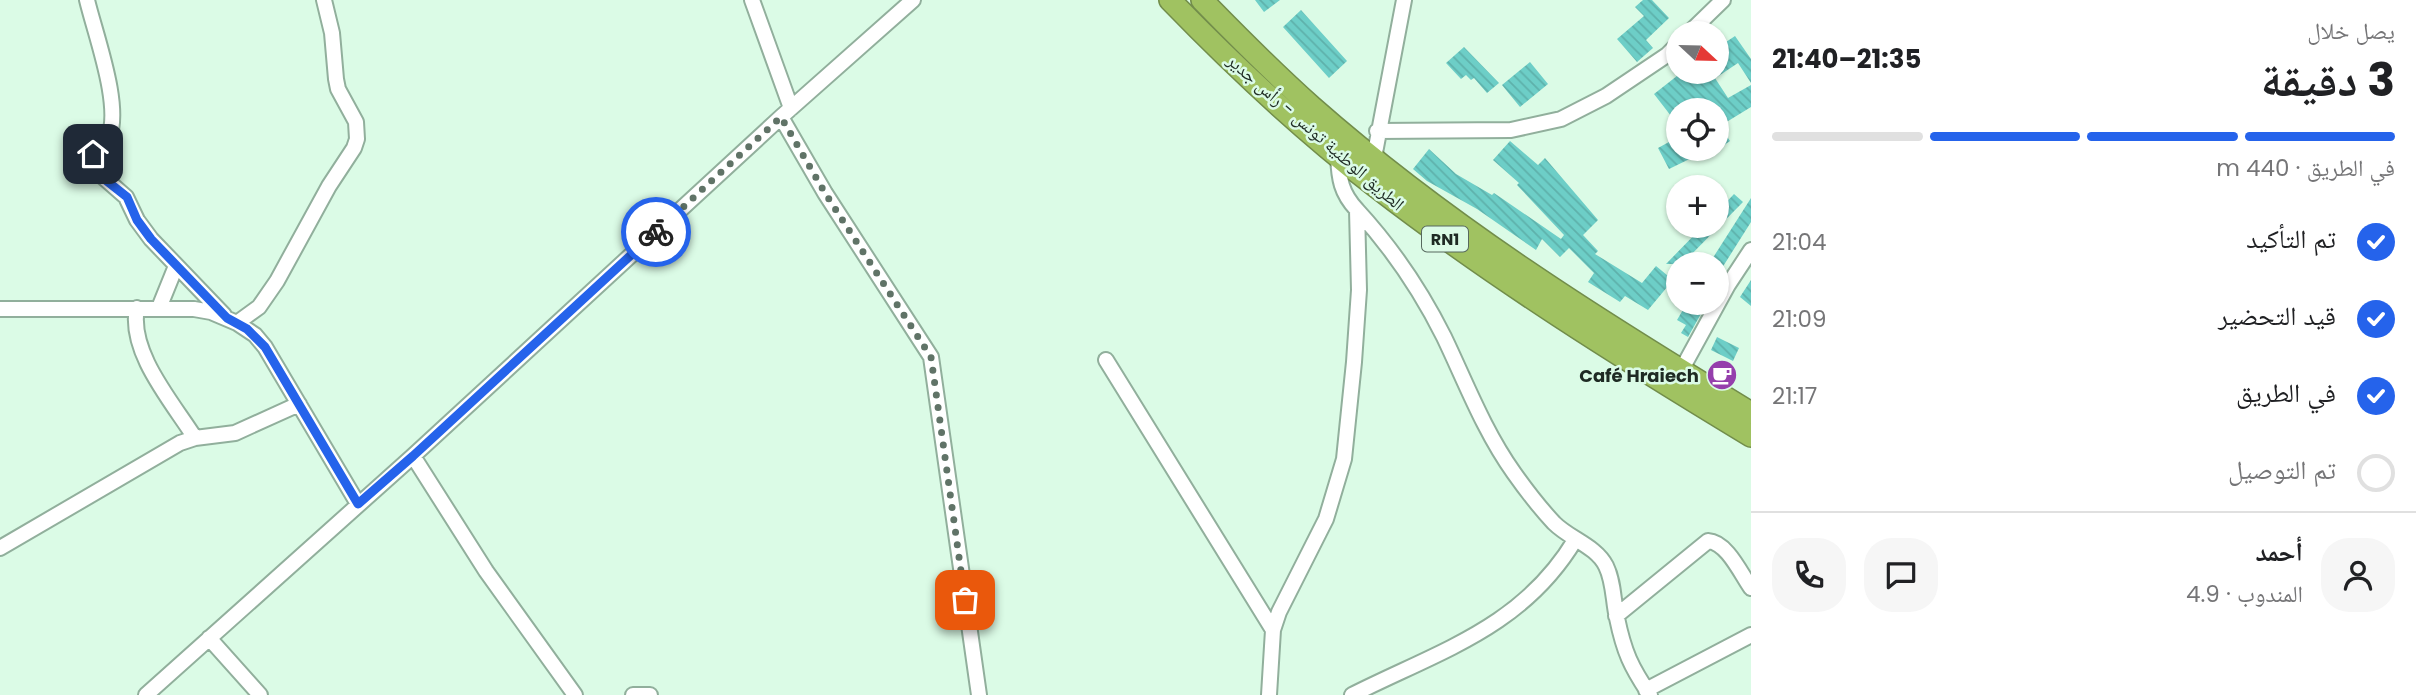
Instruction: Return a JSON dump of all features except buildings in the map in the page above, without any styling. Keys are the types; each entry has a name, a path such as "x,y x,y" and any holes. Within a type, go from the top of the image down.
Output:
{"highway":[{"name":"الطريق الوطنية تونس - رأس جدير","path":"1170,0 1239,68 1338,156 1480,264 1545,308 1676,380 1751,413"},
{"name":"الطريق الوطنية تونس - رأس جدير","path":"1202,0 1312,107 1374,158 1751,436"}],"street":[{"path":"87,0 113,108 113,122 107,141 93,154 94,169 127,197 142,228 176,266 232,320 255,335 265,347 358,504"},
{"path":"0,309 194,309 232,320 259,307 277,281 357,139 356,122 338,89 332,33 324,0"},
{"path":"752,0 786,112 825,193 931,357 979,695"},
{"path":"146,695 413,456 786,112 914,0"},
{"path":"1374,158 1404,0"},
{"path":"1701,21 1723,0"},
{"path":"1377,131 1511,130 1561,119 1606,96 1666,56"},
{"path":"1338,156 1339,183 1348,200 1391,249 1431,313 1491,439 1555,523 1598,554 1605,564 1611,577 1616,616 1627,658 1648,692 1751,635"},
{"path":"1269,695 1273,630 1287,592 1326,519 1344,459 1359,290 1357,210"},
{"path":"1676,380 1728,285 1751,250"},
{"path":"159,308 176,266"},
{"path":"137,308 135,325 140,345 153,373 195,438"},
{"path":"1106,360 1273,630"},
{"path":"2,542 163,452 195,438 235,433 299,404"},
{"path":"413,456 486,570 575,695"},
{"path":"1352,695 1484,631 1512,612 1550,576 1575,540"},
{"path":"1616,616 1708,541 1713,541 1724,549 1751,588"},
{"path":"208,638 260,695"},
{"path":"633,695 650,695"}],"way so far":[{"path":"656,232 781,117 825,193 931,357 965,600"}],"place":[{"name":"Café Hraiech","path":"1722,375"}],"route":[{"path":"93,154 94,169 127,197 137,220 151,239 227,318 255,335 265,347 358,504 656,232"}]}
